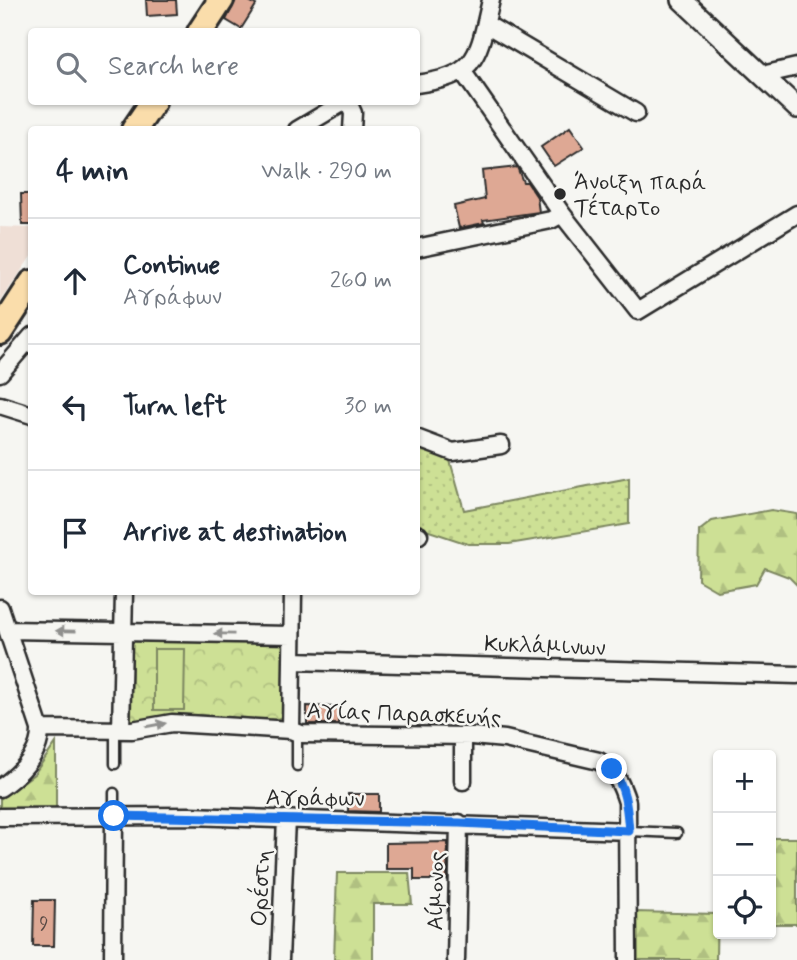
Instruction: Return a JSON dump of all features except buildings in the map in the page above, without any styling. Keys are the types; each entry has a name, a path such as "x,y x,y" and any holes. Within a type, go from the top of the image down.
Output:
{"main road":[{"path":"203,28 221,0"},
{"path":"137,126 151,105"},
{"path":"0,332 28,289"}],"street":[{"path":"420,83 463,72 480,46 491,0"},
{"path":"682,0 797,108"},
{"path":"486,24 636,113"},
{"path":"762,75 797,67"},
{"path":"463,72 562,214 638,311 797,214"},
{"path":"304,126 341,105"},
{"path":"348,105 353,113 352,126"},
{"path":"420,247 551,220 562,214"},
{"path":"0,373 28,341"},
{"path":"0,405 28,414"},
{"path":"420,440 453,453 501,445"},
{"path":"118,730 124,595"},
{"path":"293,595 294,731"},
{"path":"0,608 40,729 40,740 34,754 0,788"},
{"path":"8,630 292,635"},
{"name":"Κυκλάμινων","path":"292,661 797,675"},
{"name":"Αγίας Παρασκευής","path":"40,729 118,730 172,723 294,731 463,736 505,739 599,761 612,769 620,780 627,802 628,960"},
{"path":"463,736 463,780"},
{"path":"113,960 114,816"},
{"name":"Αγράφων","path":"0,817 286,819 629,831"},
{"name":"Ορέστη","path":"280,960 286,819"},
{"name":"Αίμονος","path":"456,960 459,823"}],"lane":[{"path":"115,764 118,730"},
{"path":"294,731 297,766"},
{"path":"114,793 114,816"},
{"path":"629,831 677,832"}],"shaded area":[{"path":"0,227 28,228 28,261 0,302"}],"green space":[{"path":"420,446 449,457 464,510 629,478 629,524 509,544 468,544 420,528"},
{"path":"771,510 797,514 797,585 789,577 765,568 756,584 717,591 698,580 699,531 712,521"},
{"path":"132,640 285,641 286,715 273,721 131,722"},
{"path":"154,649 185,649 184,710 154,710"},
{"path":"56,743 56,810 0,811 0,799 34,774"},
{"path":"776,838 797,838 797,924 776,924"},
{"path":"337,873 409,873 412,904 373,904 373,960 334,960"},
{"path":"635,912 713,914 716,960 634,960"}],"place":[{"name":"Άνοιξη παρά Τέταρτο","path":"560,194"}],"route":[{"path":"114,816 459,823 629,831 627,802 620,780 612,769"}]}
